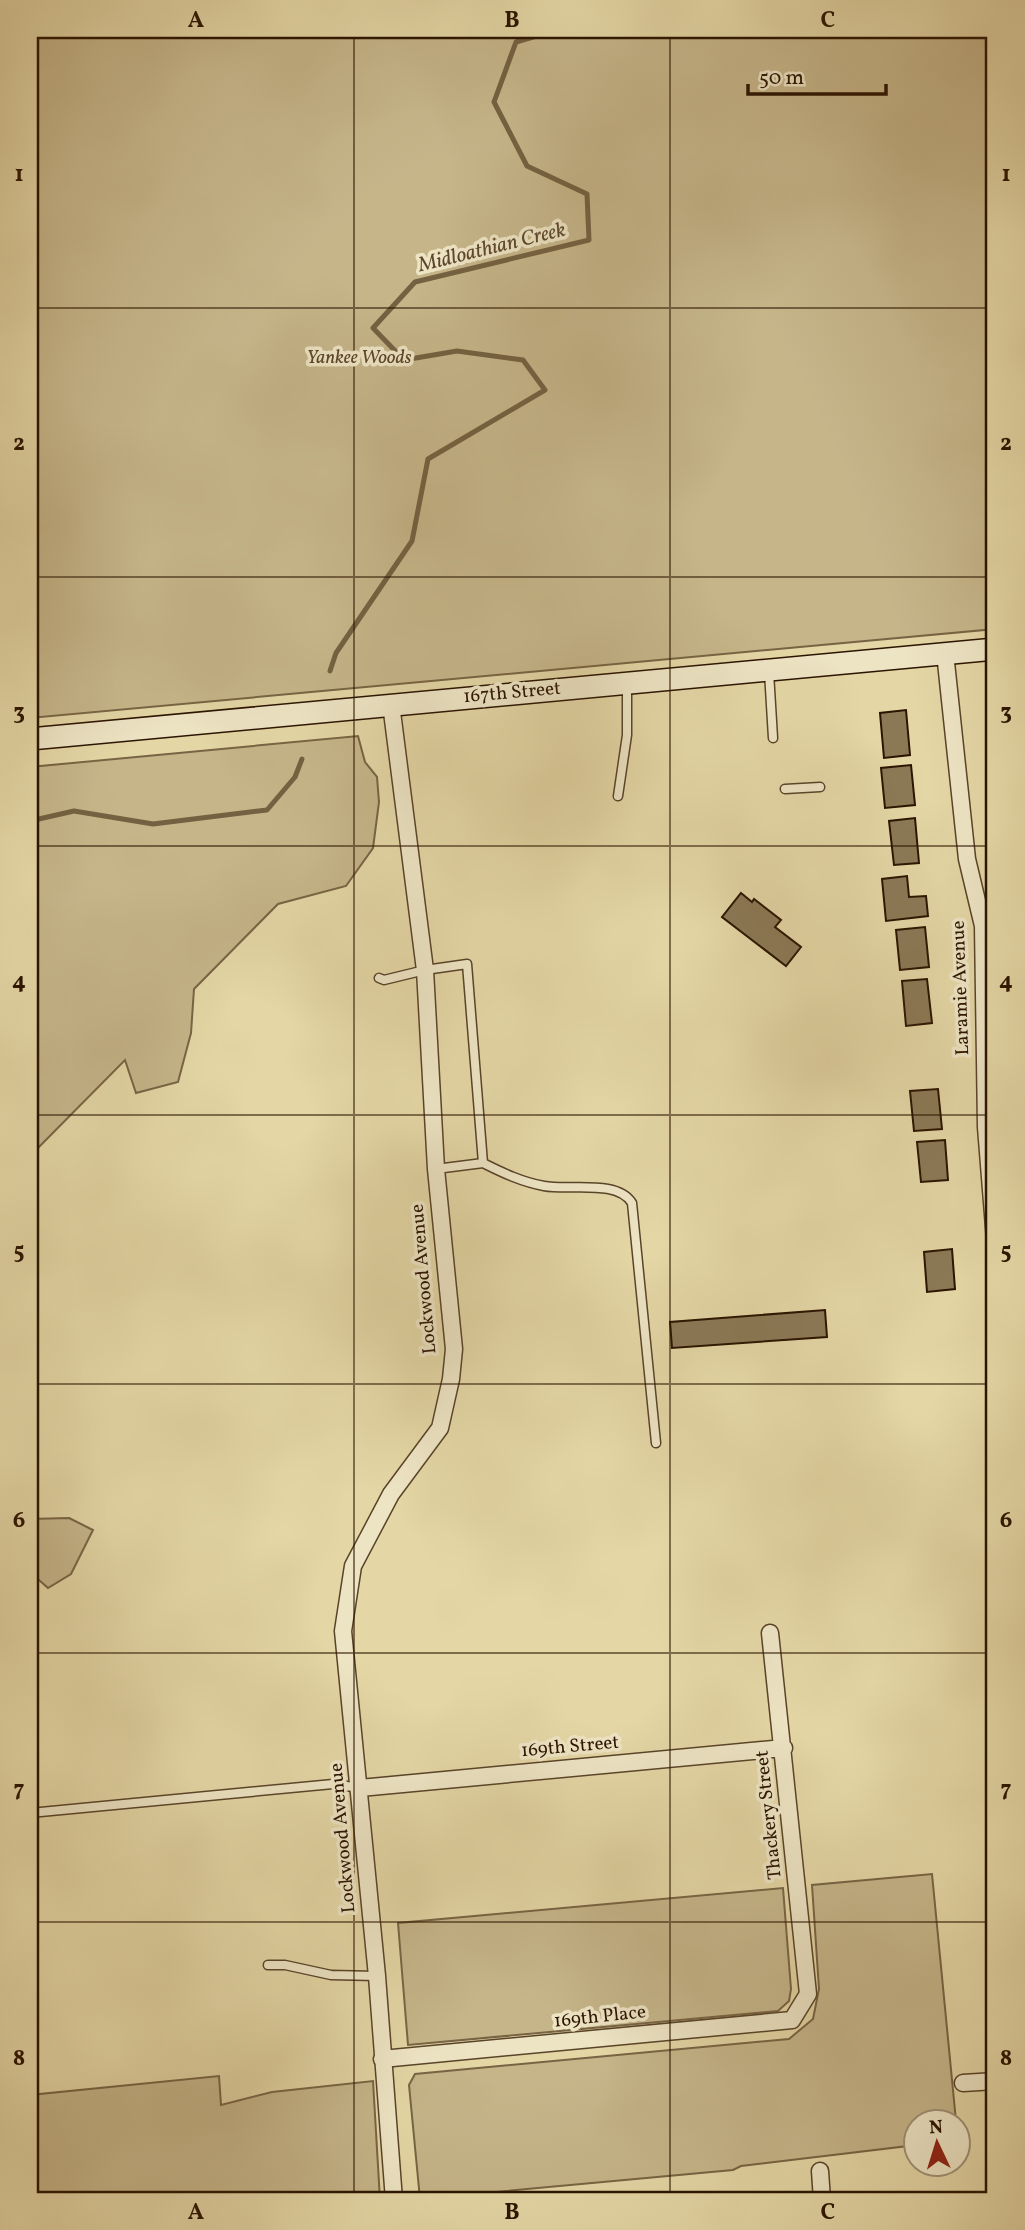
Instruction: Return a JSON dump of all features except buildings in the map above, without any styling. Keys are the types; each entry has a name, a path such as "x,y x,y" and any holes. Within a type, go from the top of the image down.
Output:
{"main road":[{"name":"167th Street","path":"30,739 995,649"}],"street":[{"name":"Laramie Avenue","path":"945,653 967,859 989,924 995,1240"},
{"name":"Lockwood Avenue","path":"391,704 425,970 436,1169 454,1349 451,1379 440,1428 391,1494 353,1566 343,1631 377,1976 394,2200"},
{"name":"Thackery Street","path":"770,1633 808,1994"},
{"name":"169th Street","path":"360,1788 784,1748"},
{"name":"169th Place","path":"382,2059 792,2020 808,1994"},
{"path":"963,2083 995,2081"},
{"path":"820,2171 822,2200"}],"lane":[{"path":"769,669 773,738"},
{"path":"618,796 627,735 626,682"},
{"path":"785,789 820,787"},
{"path":"379,978 384,980 467,964 483,1163"},
{"path":"436,1169 483,1163 513,1178 546,1187 615,1190 626,1194 632,1203 656,1443"},
{"path":"30,1813 333,1784 360,1788"},
{"path":"268,1965 285,1965 331,1975 377,1976"}],"green space":[{"name":"Yankee Woods","path":"30,30 995,30 995,629 30,718"},
{"path":"358,736 365,762 377,777 379,802 373,848 346,886 278,904 194,989 191,1033 178,1082 136,1093 125,1060 30,1156 30,767"},
{"path":"69,1518 93,1530 71,1574 48,1588 30,1572 30,1519"},
{"path":"932,1874 955,2108 902,2108 902,2147 741,2166 733,2170 420,2199 409,2085 415,2074 789,2039 813,2019 819,1989 812,1885"},
{"path":"783,1888 791,1989 789,2001 778,2011 408,2045 398,1923"},
{"path":"219,2076 221,2105 272,2092 373,2081 380,2200 30,2200 30,2095"}],"waterway":[{"name":"Midloathian Creek","path":"330,671 336,653 412,541 428,459 545,390 523,360 457,351 404,360 373,328 415,282 589,240 587,194 527,166 494,102 516,42 557,30"},
{"name":"Midloathian Creek","path":"30,821 74,811 153,824 267,810 295,777 302,759"}]}
